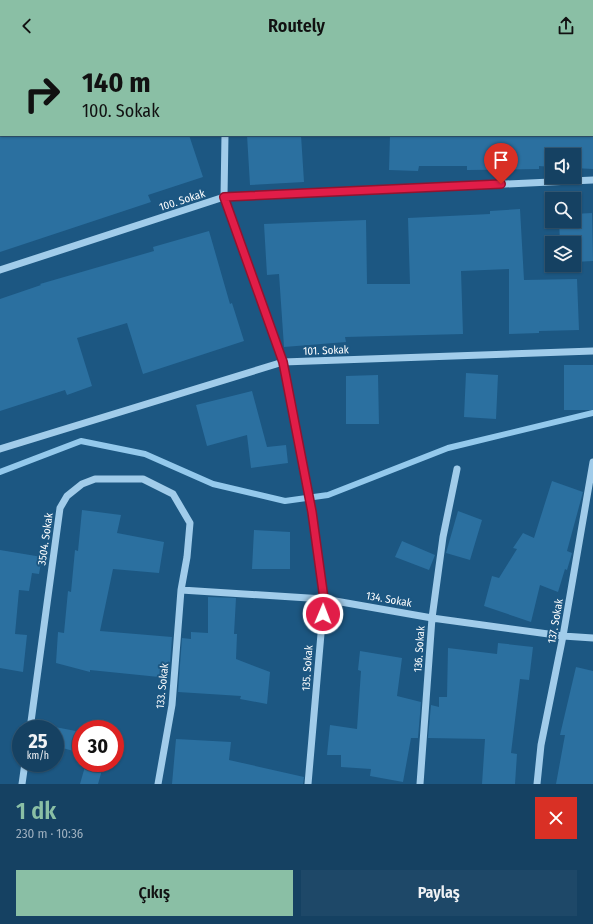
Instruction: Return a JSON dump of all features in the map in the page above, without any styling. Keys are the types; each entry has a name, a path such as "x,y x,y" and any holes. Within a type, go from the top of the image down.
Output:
{"street":[{"name":"135. Sokak","path":"225,136 224,197 283,362 312,512 324,599 308,784"},
{"name":"100. Sokak","path":"0,270 224,197 593,180"},
{"name":"101. Sokak","path":"0,449 283,362 593,351"},
{"name":"137. Sokak","path":"537,784 541,745 563,636 593,462"},
{"name":"136. Sokak","path":"420,784 432,618 443,537 457,469"},
{"name":"3504. Sokak","path":"31,720 60,508 67,496 82,484 95,479 143,479 173,494 190,523 187,557 181,590"},
{"name":"134. Sokak","path":"181,590 324,599 432,618 563,636 593,638"},
{"name":"133. Sokak","path":"158,784 172,704 181,590"},
{"path":"22,784 24,772"}],"building":[{"path":"0,136 189,136 203,177 148,195 151,202 0,252"},
{"path":"247,136 301,136 304,182 250,185"},
{"path":"390,136 593,136 593,169 581,168 581,148 545,148 545,166 539,166 539,169 467,170 467,166 419,166 418,171 389,170"},
{"path":"520,209 524,280 577,279 579,330 539,331 539,333 509,334 509,269 461,271 463,334 345,337 346,342 284,347 279,274 267,275 264,224 366,220 367,284 410,284 408,218 490,214 490,211"},
{"path":"592,213 593,261 581,262 581,236 560,236 559,228 581,228 581,214"},
{"path":"209,231 230,304 232,303 244,341 143,374 127,323 77,338 92,386 67,395 65,390 0,411 0,299 41,285 40,284 154,251 153,247"},
{"path":"564,365 593,365 593,410 564,410"},
{"path":"466,373 498,375 496,419 464,417"},
{"path":"378,375 379,424 346,424 346,376"},
{"path":"252,391 267,447 286,445 288,463 251,468 247,435 207,446 196,405"},
{"path":"552,481 583,492 567,551 572,553 567,570 565,569 558,592 540,585 531,622 484,606 492,576 499,578 517,549 513,548 523,533 534,538"},
{"path":"82,510 121,515 117,533 164,542 159,573 113,569 100,631 172,637 169,678 90,670 90,672 56,663 58,632 64,633 68,591 71,592 75,550 78,551"},
{"path":"458,511 482,520 470,560 446,553"},
{"path":"254,530 290,532 290,569 252,569"},
{"path":"402,541 435,555 429,570 395,557"},
{"path":"0,550 42,557 39,574 32,573 29,591 19,590 15,634 27,635 23,672 0,668"},
{"path":"208,597 236,598 234,634 237,634 236,659 270,672 267,704 240,699 241,696 178,692 182,638 191,639 191,632 208,633"},
{"path":"498,643 533,647 529,680 520,679 511,753 517,754 515,784 482,784 485,739 428,738 431,705 439,707 439,697 447,697 448,648 497,654"},
{"path":"360,651 402,658 397,696 421,702 418,738 411,738 403,782 370,776 371,769 341,767 341,755 327,755 330,725 357,729 361,671 358,670"},
{"path":"576,667 593,671 593,784 556,784 565,735 560,735"},
{"path":"64,729 72,730 72,751 64,748"},
{"path":"176,739 231,742 229,760 304,777 303,784 172,784"},
{"path":"83,772 101,772 98,784 80,784"}],"waterway":[{"path":"0,472 81,441 145,454 213,484 285,501 328,495 448,448 593,413"}],"route":[{"path":"323,614 324,599 312,512 283,362 224,197 501,184"}]}
